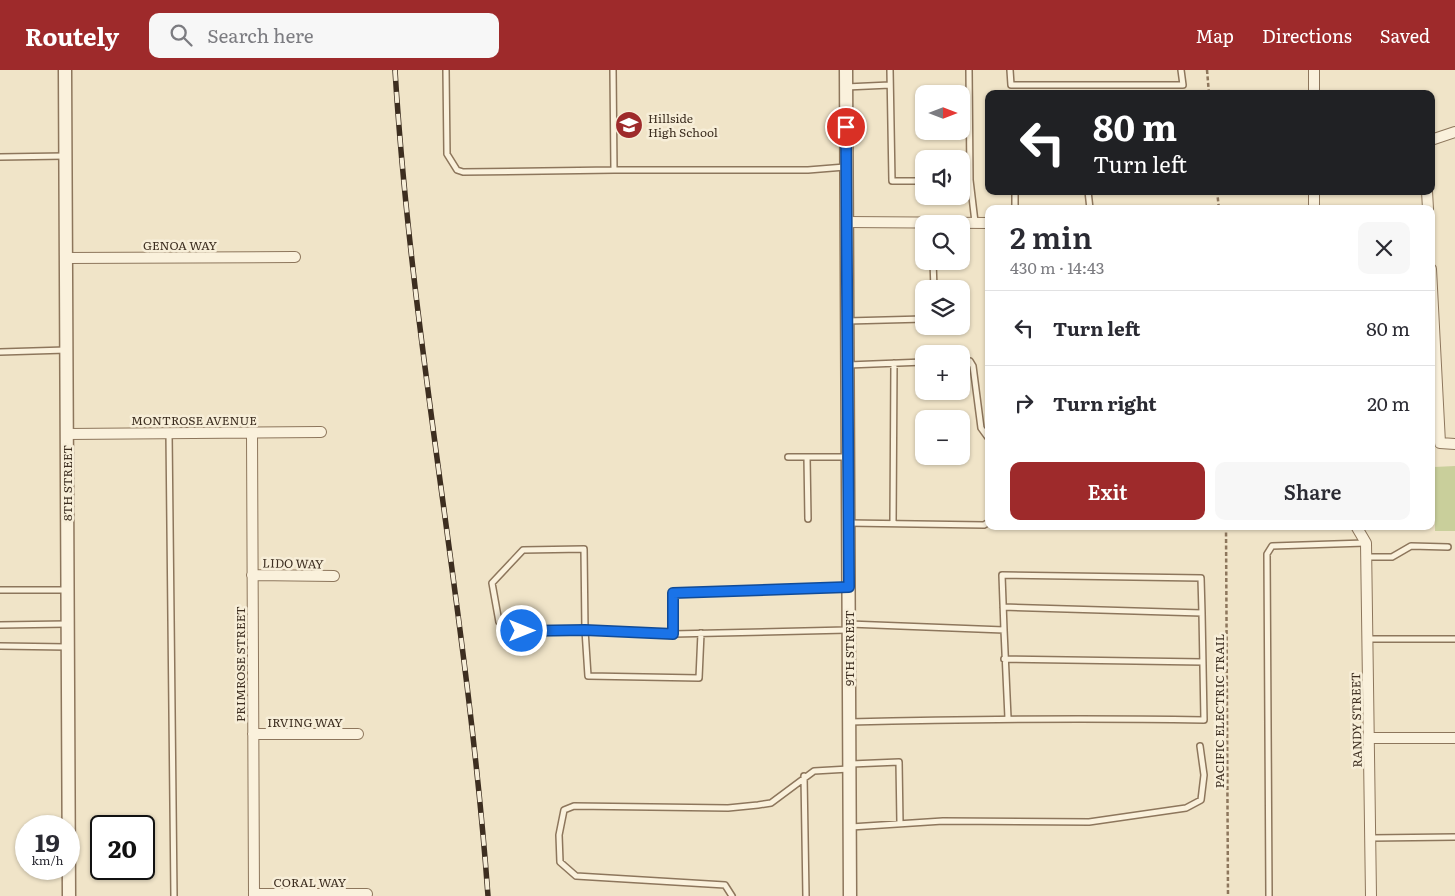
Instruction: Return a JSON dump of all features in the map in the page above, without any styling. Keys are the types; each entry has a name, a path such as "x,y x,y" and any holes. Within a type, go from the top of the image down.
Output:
{"street":[{"name":"8TH STREET","path":"65,70 69,896"},
{"name":"9TH STREET","path":"846,70 850,896"},
{"path":"1314,70 1314,90"},
{"path":"1435,139 1455,132"},
{"path":"847,222 915,223"},
{"path":"970,222 985,222"},
{"name":"GENOA WAY","path":"65,258 295,257"},
{"path":"1435,346 1440,443 1455,444"},
{"name":"MONTROSE AVENUE","path":"67,434 321,432"},
{"name":"PRIMROSE STREET","path":"252,433 254,895"},
{"path":"1359,530 1366,543"},
{"name":"RANDY STREET","path":"1366,543 1371,896"},
{"name":"LIDO WAY","path":"252,575 334,576"},
{"name":"IRVING WAY","path":"253,734 358,734"},
{"path":"1369,738 1455,738"},
{"name":"CORAL WAY","path":"254,895 367,894"}],"lane":[{"path":"446,70 448,154 457,170 463,172 808,170 847,166"},
{"path":"613,70 614,170"},
{"path":"890,70 892,181 915,181"},
{"path":"969,70 970,150"},
{"path":"1010,70 1011,84 1183,84 1181,70"},
{"path":"846,87 890,85"},
{"path":"0,157 65,156"},
{"path":"970,180 975,222"},
{"path":"847,321 915,319"},
{"path":"0,352 66,350"},
{"path":"970,361 973,366 981,428 985,434"},
{"path":"848,365 915,362"},
{"path":"893,524 894,363"},
{"path":"169,433 174,896"},
{"path":"788,457 848,457"},
{"path":"807,457 808,519"},
{"path":"848,523 985,524"},
{"path":"1270,896 1268,554 1272,546 1366,543"},
{"path":"1366,557 1392,557 1411,546 1448,547"},
{"path":"701,634 699,678 588,676 585,630 584,550 523,550 492,583 499,622 522,631 585,630 701,634 912,625 1004,630"},
{"path":"849,722 967,721 1008,718 1204,720 1201,578 1002,575 1004,659 1008,718"},
{"path":"673,634 673,593 849,587"},
{"path":"0,590 68,590"},
{"path":"1003,607 1202,613"},
{"path":"0,625 68,624"},
{"path":"1368,639 1455,639"},
{"path":"0,646 68,647"},
{"path":"1004,659 1203,662"},
{"path":"850,827 900,823 1089,822 1186,808 1201,800 1204,775 1200,746"},
{"path":"732,896 725,885 576,876 560,862 558,835 564,810 574,806 728,808 772,803 804,776 814,771 899,762 900,823"},
{"path":"804,776 806,896"},
{"path":"1370,838 1455,837"}],"path":[{"path":"1207,70 1209,90"},
{"name":"PACIFIC ELECTRIC TRAIL","path":"1226,530 1228,896"}],"green space":[{"path":"1455,466 1455,531 1435,531 1435,467"}],"railway":[{"path":"395,70 403,174 414,277 467,689 479,792 488,896"}],"place":[{"name":"Hillside High School","path":"629,125"}],"route":[{"path":"522,631 585,630 673,634 673,593 849,587 846,127"}]}
